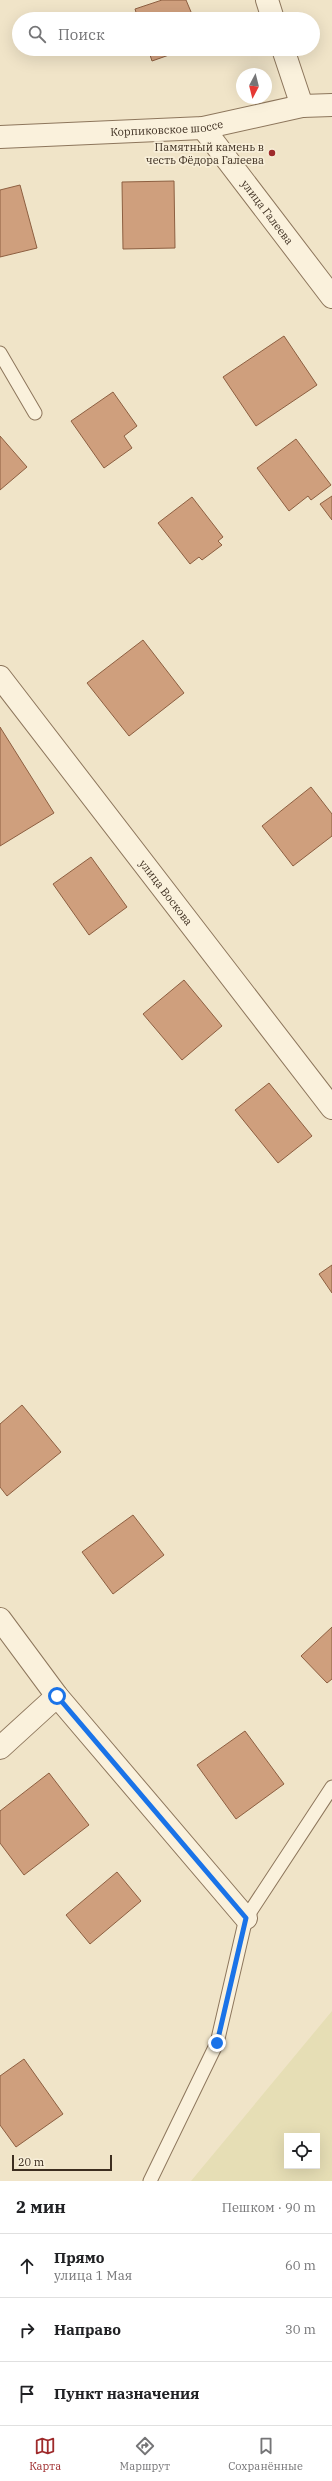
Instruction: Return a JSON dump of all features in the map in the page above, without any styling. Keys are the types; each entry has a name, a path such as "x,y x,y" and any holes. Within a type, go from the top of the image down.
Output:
{"street":[{"path":"267,0 271,12"},
{"path":"285,56 302,106"},
{"name":"Корпиковское шоссе","path":"0,137 203,128 302,106 332,105"},
{"name":"улица Галеева","path":"203,128 332,297"},
{"name":"улица Воскова","path":"0,678 332,1108"},
{"path":"0,1619 57,1696 246,1918"},
{"path":"0,1748 57,1696"}],"lane":[{"path":"0,353 35,413"},
{"path":"150,2181 217,2043 246,1918 332,1787"}],"shaded area":[{"path":"332,2011 332,2181 191,2181"}],"building":[{"path":"162,0 186,0 191,12 136,12 135,9"},
{"path":"150,56 166,56 152,61"},
{"path":"174,181 175,248 123,249 122,182"},
{"path":"20,185 37,248 0,257 0,190"},
{"path":"284,336 317,385 256,426 223,377"},
{"path":"113,392 137,426 124,436 132,448 104,468 71,421"},
{"path":"0,436 27,467 0,490"},
{"path":"296,439 331,485 311,500 308,496 289,511 257,468"},
{"path":"332,496 332,520 320,504"},
{"path":"192,497 223,537 218,541 222,545 202,560 199,557 190,564 158,523"},
{"path":"143,640 184,693 129,736 87,683"},
{"path":"0,727 54,813 0,846"},
{"path":"311,787 332,814 332,836 293,866 262,826"},
{"path":"91,857 127,907 89,935 53,884"},
{"path":"184,980 222,1026 182,1060 143,1014"},
{"path":"269,1083 312,1136 278,1163 235,1110"},
{"path":"332,1265 332,1293 319,1274"},
{"path":"22,1405 61,1452 7,1496 0,1487 0,1424"},
{"path":"133,1515 164,1555 113,1594 82,1552"},
{"path":"332,1627 332,1679 327,1683 301,1656"},
{"path":"245,1731 284,1784 236,1819 197,1765"},
{"path":"49,1773 89,1825 24,1875 0,1843 0,1811"},
{"path":"117,1872 141,1901 90,1944 66,1915"},
{"path":"24,2059 63,2114 16,2147 0,2125 0,2076"}],"place":[{"name":"Памятный камень в честь Фёдора Галеева","path":"272,153"}],"route":[{"path":"57,1696 246,1918 217,2043"}]}
